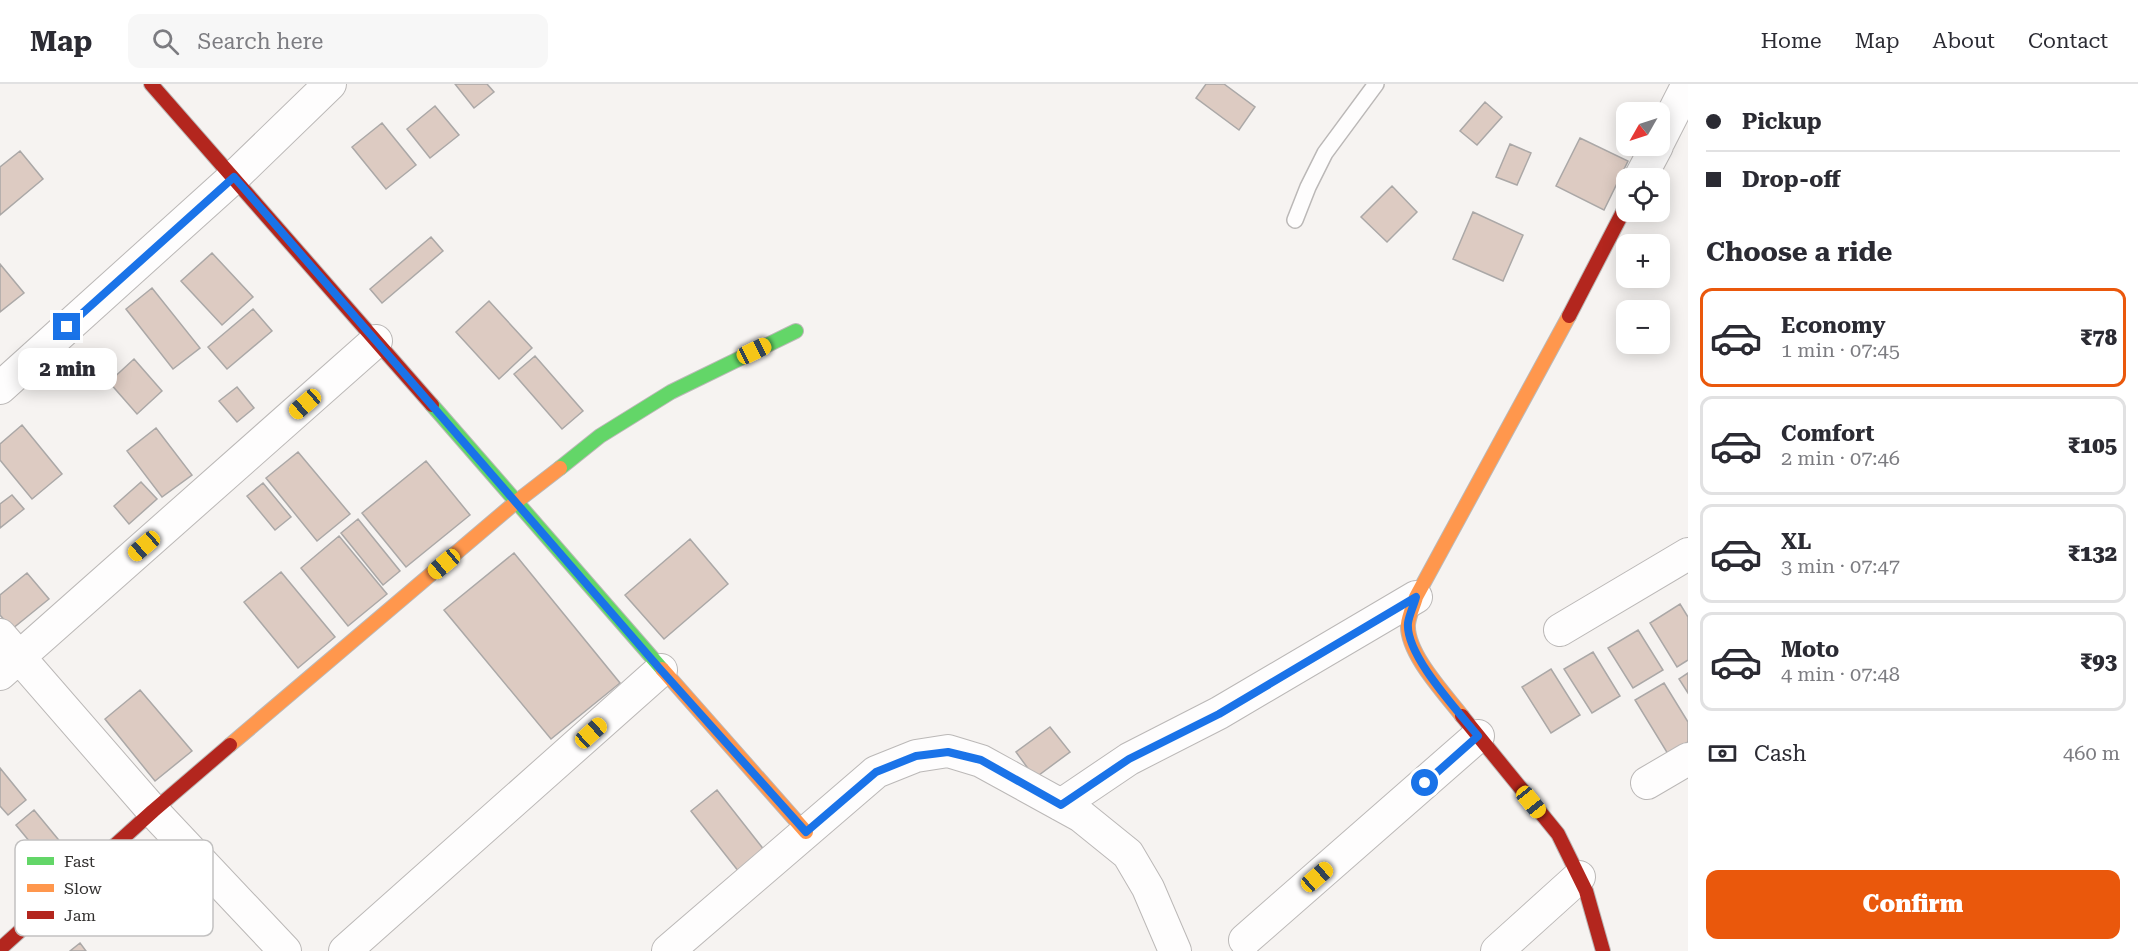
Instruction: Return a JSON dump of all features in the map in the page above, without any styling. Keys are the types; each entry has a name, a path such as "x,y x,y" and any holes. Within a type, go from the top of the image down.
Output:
{"street":[{"path":"151,84 661,670 806,832"},
{"path":"0,388 234,177 330,84"},
{"path":"1670,119 1688,84"},
{"path":"1603,951 1586,891 1558,834 1429,675 1413,647 1408,625 1416,597 1541,371 1618,222"},
{"path":"121,840 516,502 600,436 671,392 796,331"},
{"path":"180,840 6,655 376,341"},
{"path":"1560,630 1688,554"},
{"path":"1061,805 1129,759 1219,714 1416,597"},
{"path":"345,951 661,670"},
{"path":"1245,940 1478,736"},
{"path":"668,951 876,772 916,756 948,752 981,760 1081,816 1128,854 1148,888 1175,951"},
{"path":"1647,783 1688,759"},
{"path":"213,875 285,951"},
{"path":"1497,951 1579,877"},
{"path":"0,949 15,935"}],"lane":[{"path":"1295,220 1325,153 1376,84"}],"building":[{"path":"455,84 487,84 494,92 474,108"},
{"path":"1206,84 1224,84 1255,107 1239,130 1196,98"},
{"path":"1485,102 1502,117 1477,145 1460,131"},
{"path":"435,106 459,135 430,158 407,129"},
{"path":"382,123 416,165 386,189 352,147"},
{"path":"1580,138 1628,161 1625,168 1616,168 1616,186 1604,210 1556,186"},
{"path":"1510,144 1531,153 1517,185 1496,177"},
{"path":"20,151 43,179 0,215 0,167"},
{"path":"1392,186 1417,212 1387,242 1361,217"},
{"path":"1473,212 1523,235 1503,281 1453,259"},
{"path":"431,237 443,251 382,303 370,289"},
{"path":"212,253 253,297 222,325 181,281"},
{"path":"0,264 24,293 0,312"},
{"path":"152,288 200,348 173,369 126,309"},
{"path":"489,301 532,348 499,379 456,332"},
{"path":"253,309 272,331 227,369 208,347"},
{"path":"535,356 583,411 562,429 514,374"},
{"path":"134,359 162,391 137,414 109,382"},
{"path":"237,387 254,408 237,422 219,401"},
{"path":"22,425 62,474 32,499 0,460 0,444"},
{"path":"156,428 192,475 162,497 127,451"},
{"path":"298,452 350,514 317,541 266,478"},
{"path":"426,461 470,515 406,567 362,513"},
{"path":"141,482 157,499 129,524 114,506"},
{"path":"263,483 291,517 275,530 247,496"},
{"path":"12,495 24,509 0,528 0,504"},
{"path":"358,519 400,571 383,585 341,533"},
{"path":"339,536 387,594 348,626 301,568"},
{"path":"690,539 728,584 664,639 625,595"},
{"path":"514,553 620,683 551,739 444,610"},
{"path":"281,572 335,637 298,668 244,602"},
{"path":"27,573 49,599 12,629 0,615 0,595"},
{"path":"1680,604 1688,617 1688,660 1677,667 1650,623"},
{"path":"1638,630 1663,670 1633,688 1608,648"},
{"path":"1593,652 1620,696 1592,713 1564,669"},
{"path":"1551,669 1580,715 1551,733 1522,687"},
{"path":"1688,673 1688,693 1679,679"},
{"path":"1664,683 1688,722 1688,742 1668,754 1635,700"},
{"path":"140,690 192,751 155,781 105,719"},
{"path":"1050,727 1070,752 1035,778 1016,752"},
{"path":"0,768 26,800 8,815 0,806"},
{"path":"717,790 765,851 739,872 691,811"},
{"path":"34,810 59,840 28,840 16,825"},
{"path":"80,943 86,951 70,951"}],"traffic: fast":[{"path":"560,468 600,436 671,392 796,331"},
{"path":"432,405 662,669"}],"traffic: slow":[{"path":"1462,716 1428,673 1413,648 1409,635 1409,617 1416,597 1569,316"},
{"path":"230,745 516,502 560,468"},
{"path":"662,669 806,832"}],"traffic: jam":[{"path":"151,84 432,405"},
{"path":"1569,316 1618,222"},
{"path":"1462,716 1558,834 1586,891 1603,951"},
{"path":"121,840 230,745"},
{"path":"0,949 15,935"}],"route":[{"path":"67,327 234,177 661,670 806,832 876,772 916,756 948,752 981,760 1061,805 1129,759 1219,714 1416,597 1408,625 1413,647 1429,675 1478,736 1425,783"}]}
